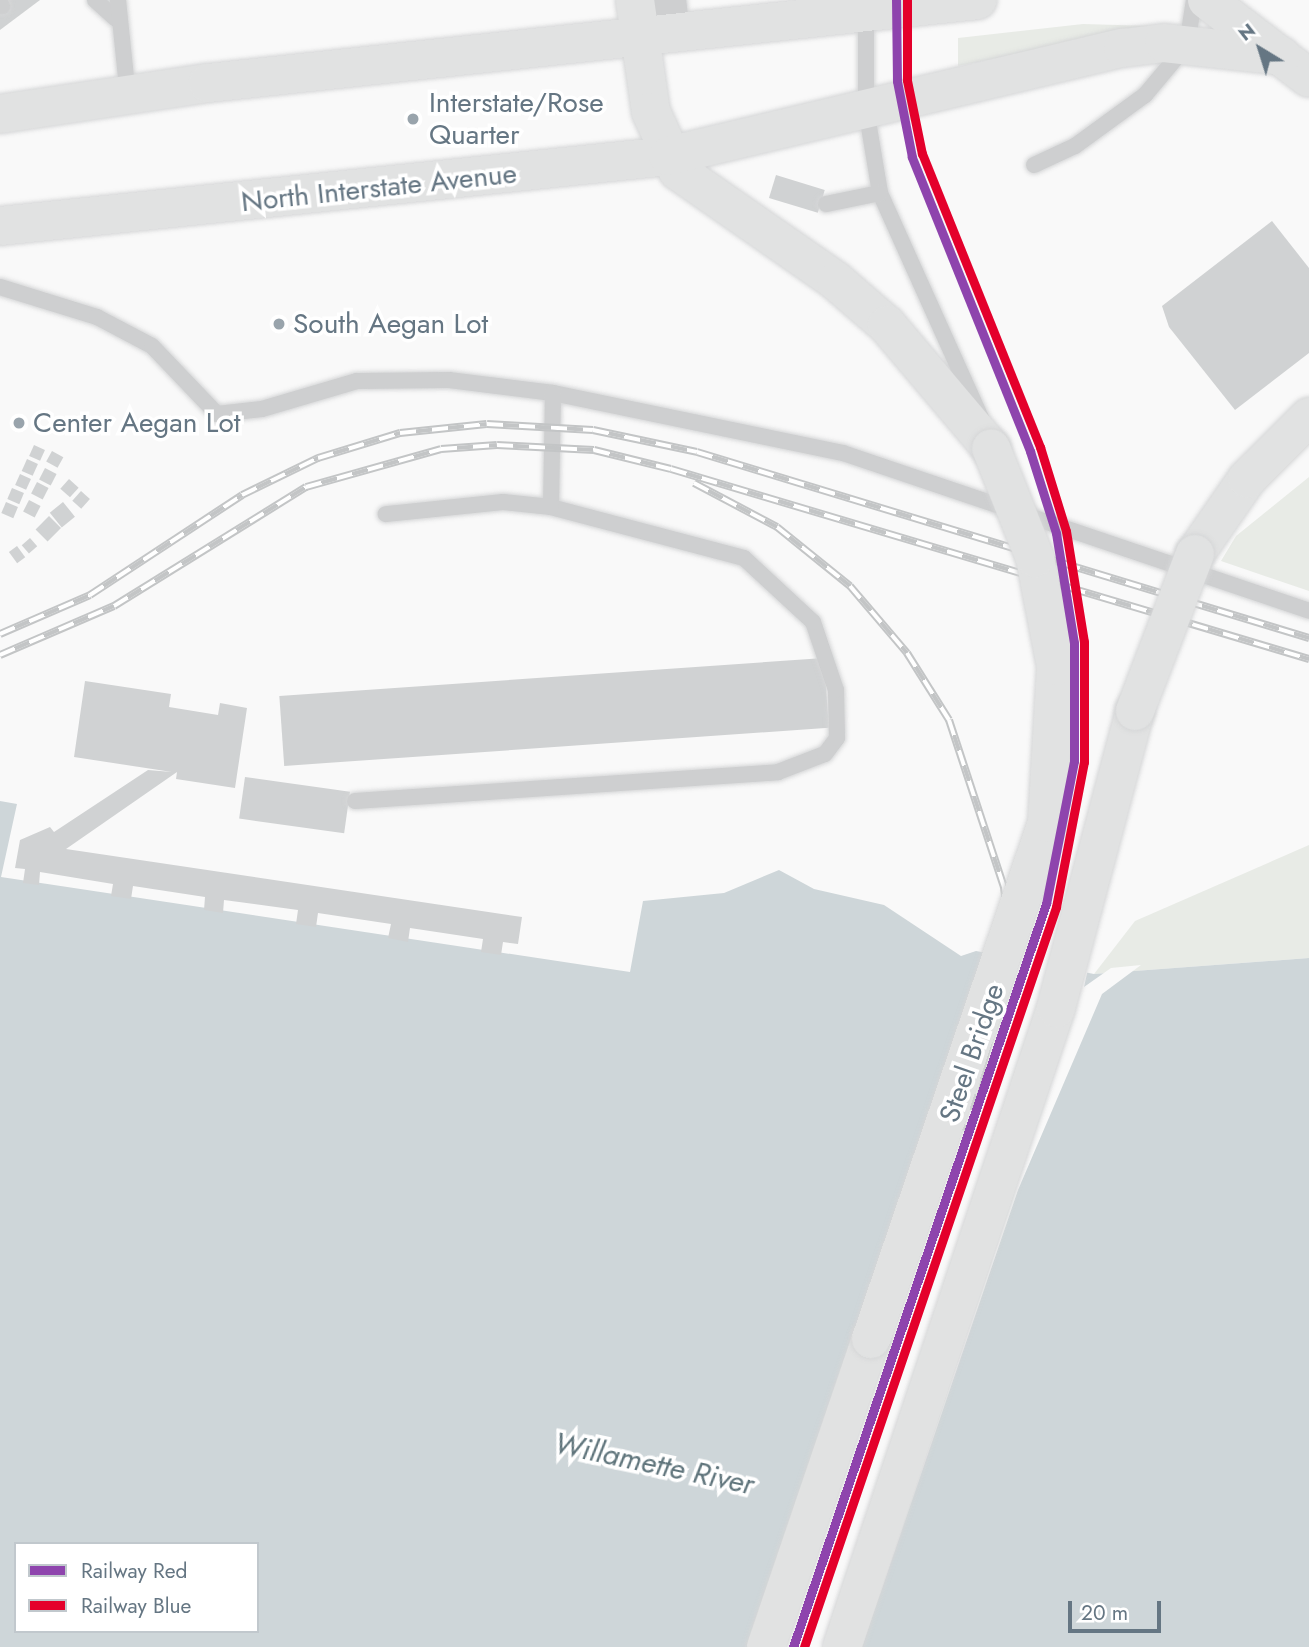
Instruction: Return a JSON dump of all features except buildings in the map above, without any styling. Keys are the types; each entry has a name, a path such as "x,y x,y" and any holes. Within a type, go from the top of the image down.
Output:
{"main road":[{"path":"0,114 128,97 654,16 978,0"},
{"path":"1208,0 1295,67"},
{"name":"Steel Bridge","path":"654,16 650,112 668,156 700,192 836,281 887,325 992,448 1035,558 1056,666 1047,823 766,1647"},
{"name":"North Interstate Avenue","path":"0,226 668,156 866,109 1176,44 1295,67"},
{"path":"842,1647 1056,1008 1135,711 1195,554 1247,479 1309,417"}],"lane":[{"path":"95,0 116,19"},
{"path":"118,0 116,19 128,97"},
{"path":"1034,165 1075,146 1145,95 1176,44 1194,0"},
{"path":"866,5 866,109 880,193 975,394 992,448"},
{"path":"826,205 880,193"},
{"path":"0,286 97,317 152,346 182,374 217,414 262,409 357,381 449,380 553,393 843,453 1309,611"},
{"path":"551,507 553,393"},
{"path":"355,801 778,772 825,754 837,738 836,690 820,637 770,577 744,558 692,539 551,507 503,502 386,514"}],"shaded area":[{"path":"1083,24 1154,26 958,66 958,38"},
{"path":"1309,477 1309,591 1221,561 1236,536"},
{"path":"1309,845 1309,958 1094,974 1135,921"}],"water":[{"name":"Willamette River","path":"0,801 17,804 1,877 630,972 643,901 724,893 779,870 814,889 884,905 961,956 976,951 1094,974 1309,958 1309,1647 0,1647"}],"pier":[{"path":"986,950 1088,969 1084,987 1111,968 1141,965 1102,994 1018,1190 862,1647 748,1647"}],"railway":[{"path":"0,634 90,595 242,495 318,458 400,433 487,424 593,430 697,452 1309,638"},
{"path":"0,655 114,606 306,487 441,449 497,445 594,450 671,469 1309,659"},
{"path":"694,483 777,527 850,586 907,653 949,720 1004,887 1012,955 965,1131"}],"rail line":[{"name":"Red","path":"793,1647 1046,904 1074,761 1074,643 1056,533 1030,451 912,157 897,81 896,0"},
{"name":"Blue","path":"804,1647 1056,907 1084,762 1084,642 1066,531 1040,447 922,154 907,80 907,0"}],"place":[{"name":"Interstate/Rose Quarter","path":"413,119"},
{"name":"South Aegan Lot","path":"279,324"},
{"name":"Center Aegan Lot","path":"19,423"}]}
